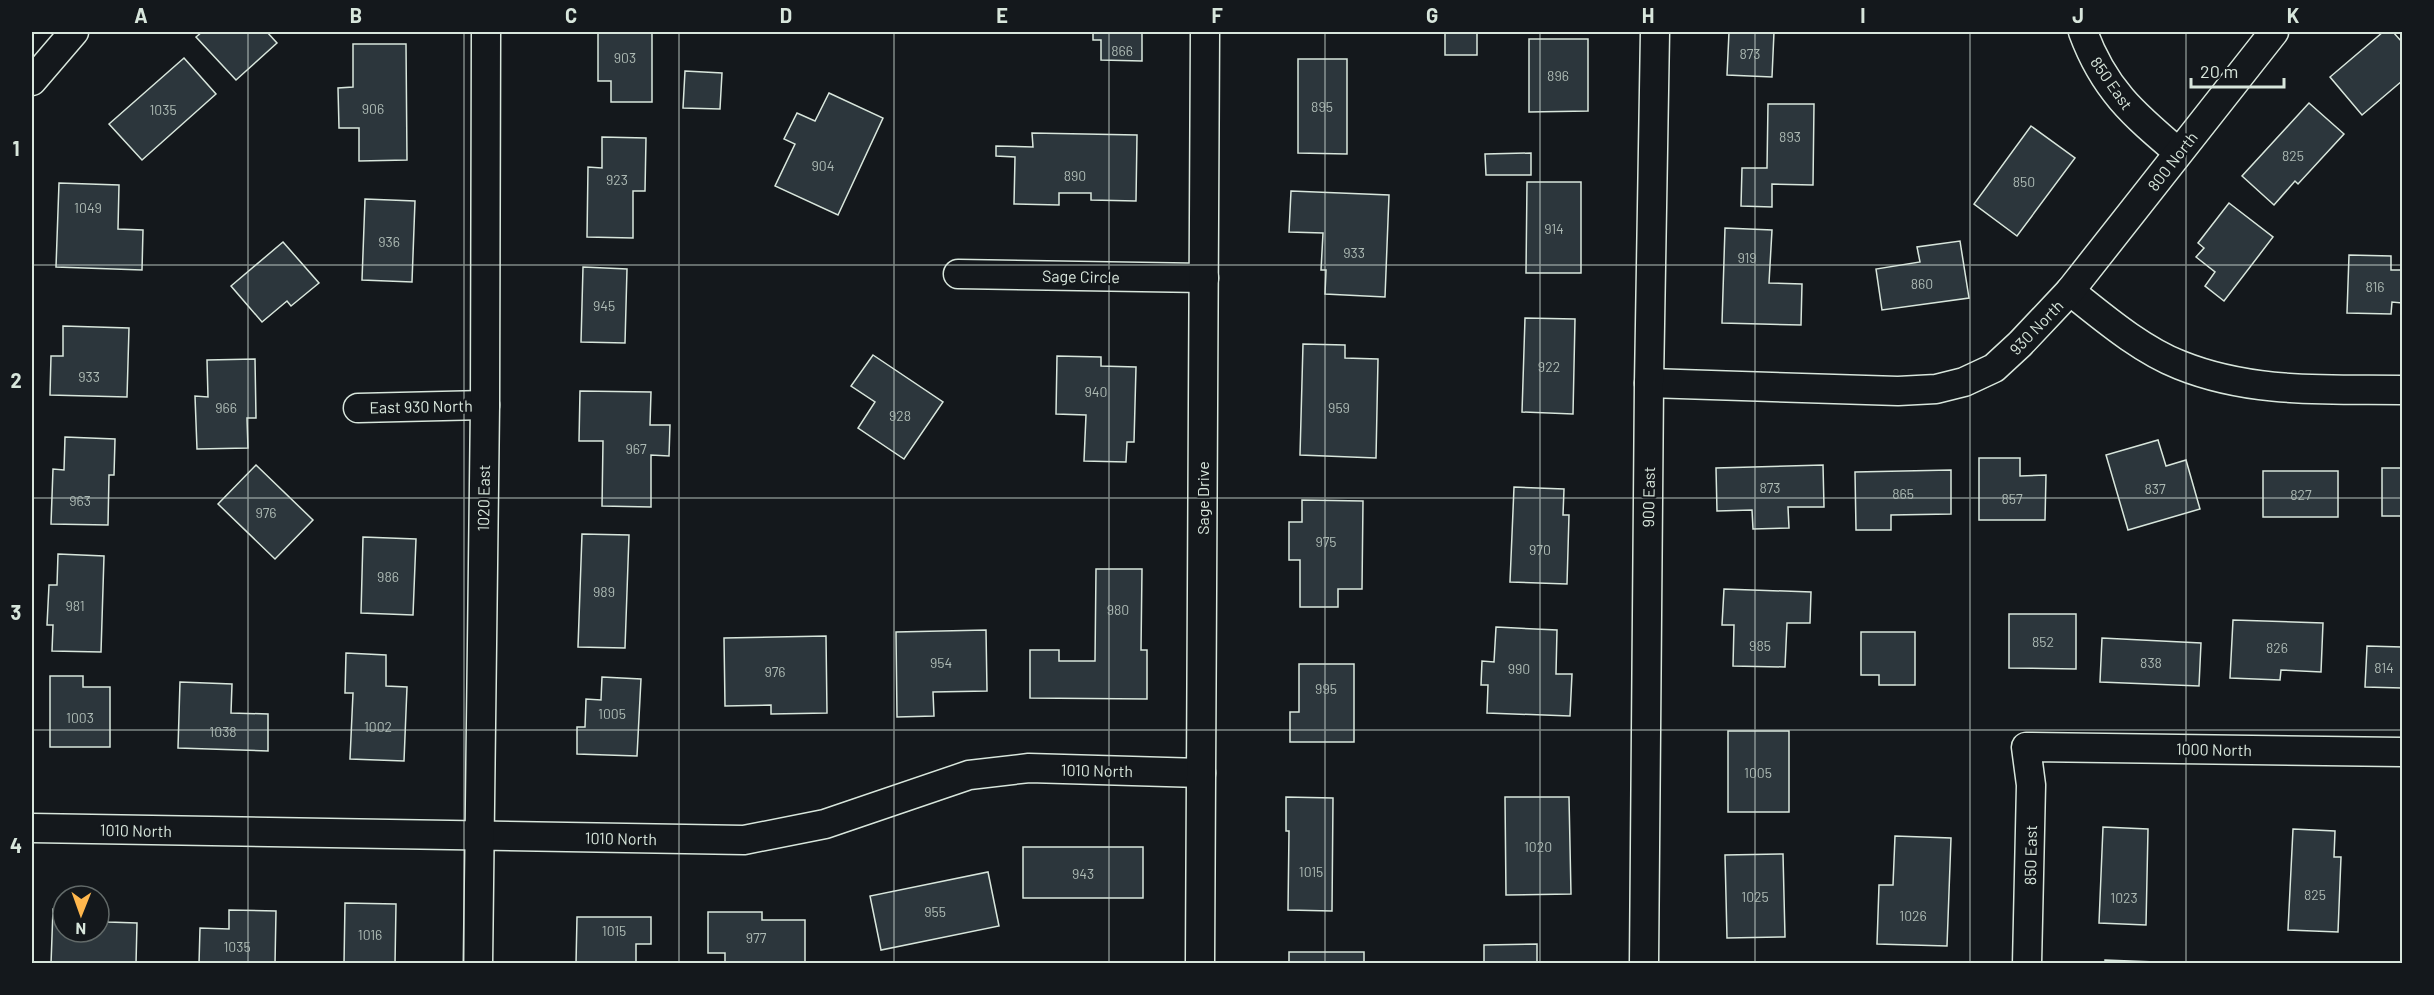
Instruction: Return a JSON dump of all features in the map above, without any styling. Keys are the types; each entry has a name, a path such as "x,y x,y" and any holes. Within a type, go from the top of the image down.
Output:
{"street":[{"path":"32,81 74,32"},
{"name":"1020 East","path":"478,963 485,405 486,32"},
{"name":"Sage Drive","path":"1200,963 1205,32"},
{"name":"900 East","path":"1644,963 1649,383 1655,32"},
{"name":"850 East","path":"2083,32 2093,60 2128,110 2178,153"},
{"name":"800 North","path":"2070,291 2274,32"},
{"name":"Sage Circle","path":"958,274 1203,278"},
{"name":"930 North","path":"1649,383 1898,391 1936,389 1964,382 1994,368 2070,291 2131,338 2180,365 2229,380 2284,389 2403,390"},
{"name":"East 930 North","path":"358,408 485,405"},
{"name":"850 East","path":"2026,747 2031,785 2027,963"},
{"name":"1000 North","path":"2026,747 2403,752"},
{"name":"1010 North","path":"32,828 744,840 825,824 969,775 1029,768 1201,773"}],"building":[{"path":"202,32 267,32 277,43 236,80 196,37"},
{"path":"598,32 652,33 652,102 611,102 611,81 598,81"},
{"path":"1093,32 1142,32 1142,61 1101,60 1101,40 1093,40"},
{"path":"1445,32 1477,32 1477,55 1445,55"},
{"path":"1729,32 1774,32 1772,77 1727,75"},
{"path":"2383,32 2393,32 2402,42 2402,81 2362,115 2330,77"},
{"path":"1529,39 1588,39 1588,111 1529,112"},
{"path":"353,44 406,44 407,160 359,161 359,128 339,128 338,88 353,87"},
{"path":"184,58 216,94 142,160 109,124"},
{"path":"1298,59 1347,59 1347,154 1298,153"},
{"path":"685,71 722,73 720,109 683,108"},
{"path":"829,93 883,118 838,215 775,186 795,144 784,139 797,113 815,121"},
{"path":"2309,103 2344,134 2298,184 2295,181 2274,205 2242,176"},
{"path":"1768,104 1814,104 1813,185 1772,184 1772,207 1741,206 1742,168 1767,168"},
{"path":"2031,126 2075,158 2017,236 1974,204"},
{"path":"1032,133 1137,135 1136,201 1091,200 1091,193 1059,193 1059,205 1014,204 1015,157 996,156 996,146 1033,147"},
{"path":"602,137 646,138 645,191 633,191 633,238 587,237 588,167 602,168"},
{"path":"1531,153 1531,175 1486,175 1485,154"},
{"path":"1527,182 1581,182 1581,273 1526,273"},
{"path":"59,183 119,185 118,229 143,230 142,270 56,267"},
{"path":"1291,191 1389,195 1385,297 1325,294 1326,270 1321,270 1323,233 1289,232"},
{"path":"365,199 415,201 412,282 362,280"},
{"path":"2229,203 2273,237 2224,301 2205,286 2215,272 2196,257 2204,248 2198,243"},
{"path":"1725,228 1772,230 1769,283 1802,284 1801,325 1722,323"},
{"path":"1960,241 1969,298 1882,310 1876,269 1920,262 1917,247"},
{"path":"283,242 319,283 291,306 287,301 262,322 231,286"},
{"path":"2349,255 2391,256 2391,270 2402,270 2402,303 2392,302 2391,314 2347,313"},
{"path":"583,267 627,269 625,343 581,342"},
{"path":"1525,318 1575,319 1573,414 1522,412"},
{"path":"63,326 129,328 127,397 50,395 51,356 63,356"},
{"path":"1303,344 1345,345 1345,358 1378,359 1376,458 1300,455"},
{"path":"873,355 943,402 904,459 858,428 875,402 851,386"},
{"path":"1057,356 1101,357 1101,366 1136,367 1134,442 1127,442 1126,462 1084,461 1086,415 1056,414"},
{"path":"255,359 256,418 247,418 248,448 197,449 195,396 208,397 207,360"},
{"path":"580,391 651,392 650,425 670,425 669,456 651,455 651,507 602,506 603,441 579,441"},
{"path":"65,437 115,439 114,475 109,475 108,525 51,524 53,469 64,470"},
{"path":"2158,440 2166,466 2186,460 2200,509 2128,530 2106,455"},
{"path":"1979,458 2020,458 2020,476 2046,475 2045,520 1979,520"},
{"path":"256,465 313,520 275,559 218,504"},
{"path":"1823,465 1824,507 1788,507 1789,528 1753,529 1752,510 1717,511 1716,468"},
{"path":"2382,468 2402,468 2402,516 2382,516"},
{"path":"1951,470 1951,514 1891,515 1891,530 1856,530 1855,472"},
{"path":"2263,471 2338,471 2338,517 2263,517"},
{"path":"1514,487 1564,489 1563,515 1569,515 1567,584 1510,582"},
{"path":"1302,500 1363,501 1362,589 1338,589 1338,607 1300,607 1300,560 1289,560 1289,522 1302,522"},
{"path":"582,534 629,535 625,648 578,647"},
{"path":"363,537 416,539 413,615 361,613"},
{"path":"58,554 104,556 101,652 52,651 53,625 47,625 49,585 57,585"},
{"path":"1096,569 1142,569 1141,650 1147,650 1147,699 1030,698 1030,650 1059,650 1059,661 1095,661"},
{"path":"1724,589 1811,592 1810,623 1787,623 1785,667 1733,666 1734,625 1722,625"},
{"path":"2009,614 2076,614 2076,669 2009,668"},
{"path":"2233,620 2323,623 2321,672 2281,670 2280,680 2230,678"},
{"path":"1496,627 1557,630 1556,674 1572,674 1570,716 1487,713 1488,685 1481,685 1482,661 1494,662"},
{"path":"986,630 987,691 933,692 934,716 897,717 896,632"},
{"path":"1861,632 1915,632 1915,685 1879,685 1879,675 1861,675"},
{"path":"826,636 827,713 771,714 771,705 725,706 724,638"},
{"path":"2102,638 2201,643 2199,686 2100,682"},
{"path":"2367,646 2402,647 2402,688 2365,687"},
{"path":"346,653 386,655 386,686 407,687 404,761 350,759 353,693 345,693"},
{"path":"1299,664 1354,664 1354,742 1290,742 1290,712 1299,712"},
{"path":"50,676 83,676 83,687 110,687 110,747 50,747"},
{"path":"602,677 641,679 637,756 577,754 577,727 585,727 586,699 601,700"},
{"path":"180,682 232,684 231,713 268,714 268,751 178,748"},
{"path":"1728,731 1789,731 1789,812 1728,812"},
{"path":"1286,797 1333,798 1332,911 1288,910 1289,831 1286,831"},
{"path":"1505,797 1569,797 1571,894 1506,895"},
{"path":"2103,827 2148,829 2146,925 2099,923"},
{"path":"2293,829 2335,831 2334,857 2341,857 2338,932 2288,930"},
{"path":"1895,836 1951,838 1947,946 1877,944 1879,885 1893,885"},
{"path":"1023,847 1143,847 1143,898 1023,898"},
{"path":"1783,854 1785,937 1727,938 1725,855"},
{"path":"988,872 999,926 881,950 870,896"},
{"path":"345,903 396,904 395,964 344,964"},
{"path":"229,910 276,911 275,964 199,964 200,928 229,929"},
{"path":"708,912 762,912 762,920 805,920 805,964 725,964 725,953 708,953"},
{"path":"577,917 651,917 651,944 636,944 636,964 576,964"},
{"path":"111,922 137,923 136,964 51,964 52,944 111,944"},
{"path":"1537,944 1537,964 1484,964 1484,945"},
{"path":"1289,952 1364,952 1364,964 1289,964"},
{"path":"2105,960 2155,962 2155,964 2105,964"}]}
